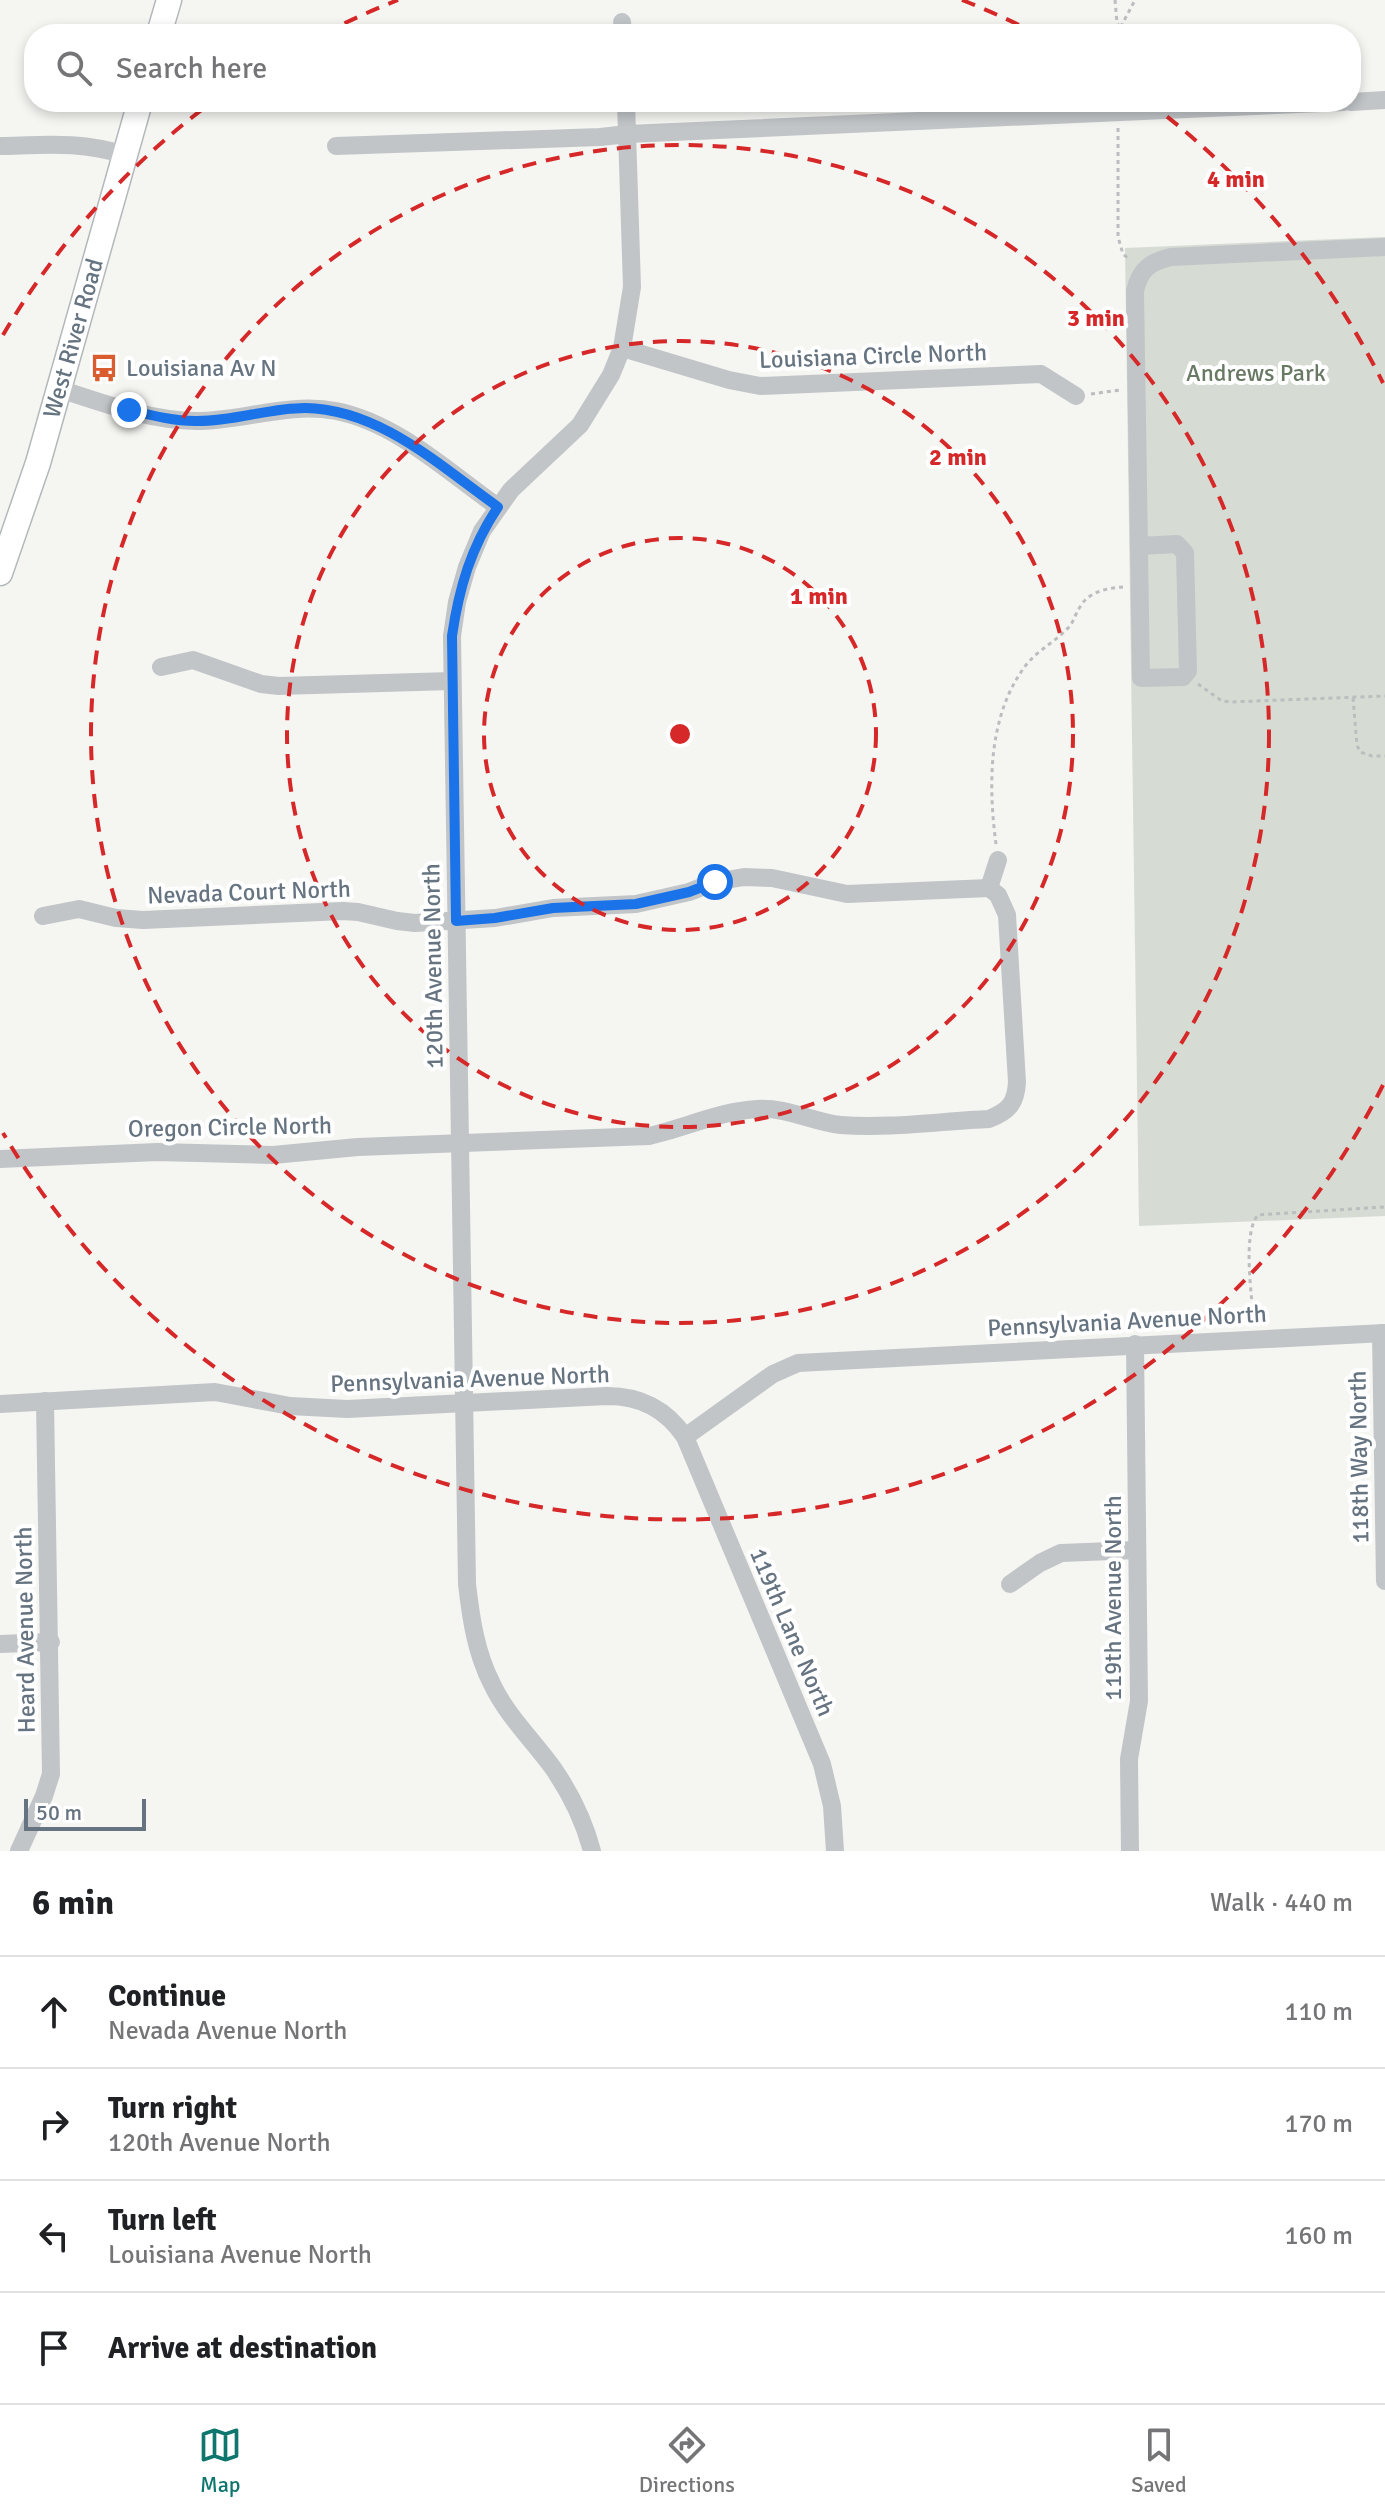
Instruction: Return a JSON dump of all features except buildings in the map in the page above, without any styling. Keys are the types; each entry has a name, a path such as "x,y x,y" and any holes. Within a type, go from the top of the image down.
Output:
{"main road":[{"path":"162,24 169,0"},
{"name":"West River Road","path":"0,573 34,476 137,112"}],"street":[{"path":"1361,101 1385,100"},
{"name":"120th Avenue North","path":"592,1851 571,1796 509,1713 492,1684 471,1620 467,1584 452,636 467,567 498,507 524,476 580,425 611,375 622,348 632,287 627,112"},
{"path":"336,146 600,137 1120,112"},
{"path":"0,146 75,144 125,155"},
{"path":"1139,546 1177,544 1185,553 1188,671 1183,677 1141,678 1135,291 1143,270 1157,260 1171,257 1385,247"},
{"name":"Louisiana Circle North","path":"622,348 729,380 760,386 1041,374 1076,396"},
{"path":"59,389 129,410 196,421 277,410 306,408 336,411 386,429 498,507"},
{"path":"161,667 193,660 261,684 279,686 452,681"},
{"path":"989,888 998,860"},
{"name":"Nevada Court North","path":"43,916 79,909 116,918 143,920 343,911 415,923 456,921 553,908 636,904 744,877 772,878 847,894 989,888"},
{"name":"Oregon Circle North","path":"0,1159 157,1152 273,1155 358,1147 649,1136 682,1129 731,1112 759,1108 786,1110 840,1125 989,1119 1005,1113 1013,1104 1017,1082 1007,915 998,895 989,888"},
{"name":"Pennsylvania Avenue North","path":"0,1404 215,1392 320,1410 624,1396 652,1405 676,1424 685,1437 773,1374 798,1363 1383,1333"},
{"name":"118th Way North","path":"1383,1333 1385,1581"},
{"name":"119th Avenue North","path":"1130,1851 1129,1759 1139,1701 1135,1344"},
{"name":"Heard Avenue North","path":"19,1851 51,1774 45,1401"},
{"name":"119th Lane North","path":"685,1437 822,1764 832,1806 835,1851"},
{"path":"1010,1584 1061,1553 1137,1550"},
{"path":"0,1644 51,1642"}],"path":[{"path":"1115,0 1118,24"},
{"path":"1122,24 1135,0"},
{"path":"1118,128 1118,237 1123,254 1143,270"},
{"path":"1076,396 1137,389"},
{"path":"998,860 994,828 994,742 1002,708 1016,681 1040,651 1067,629 1080,606 1090,596 1118,587 1139,588"},
{"path":"1185,675 1222,701 1385,696"},
{"path":"1353,697 1360,752 1385,756"},
{"path":"1255,1338 1250,1239 1253,1220 1258,1215 1385,1207"}],"green space":[{"name":"Andrews Park","path":"1385,237 1385,1216 1139,1226 1125,248"}],"place":[{"name":"Louisiana Av N","path":"104,368"}],"route":[{"path":"129,410 196,421 277,410 306,408 336,411 386,429 498,507 482,531 467,567 452,636 456,921 508,917 553,908 636,904 689,892 715,882"}]}
